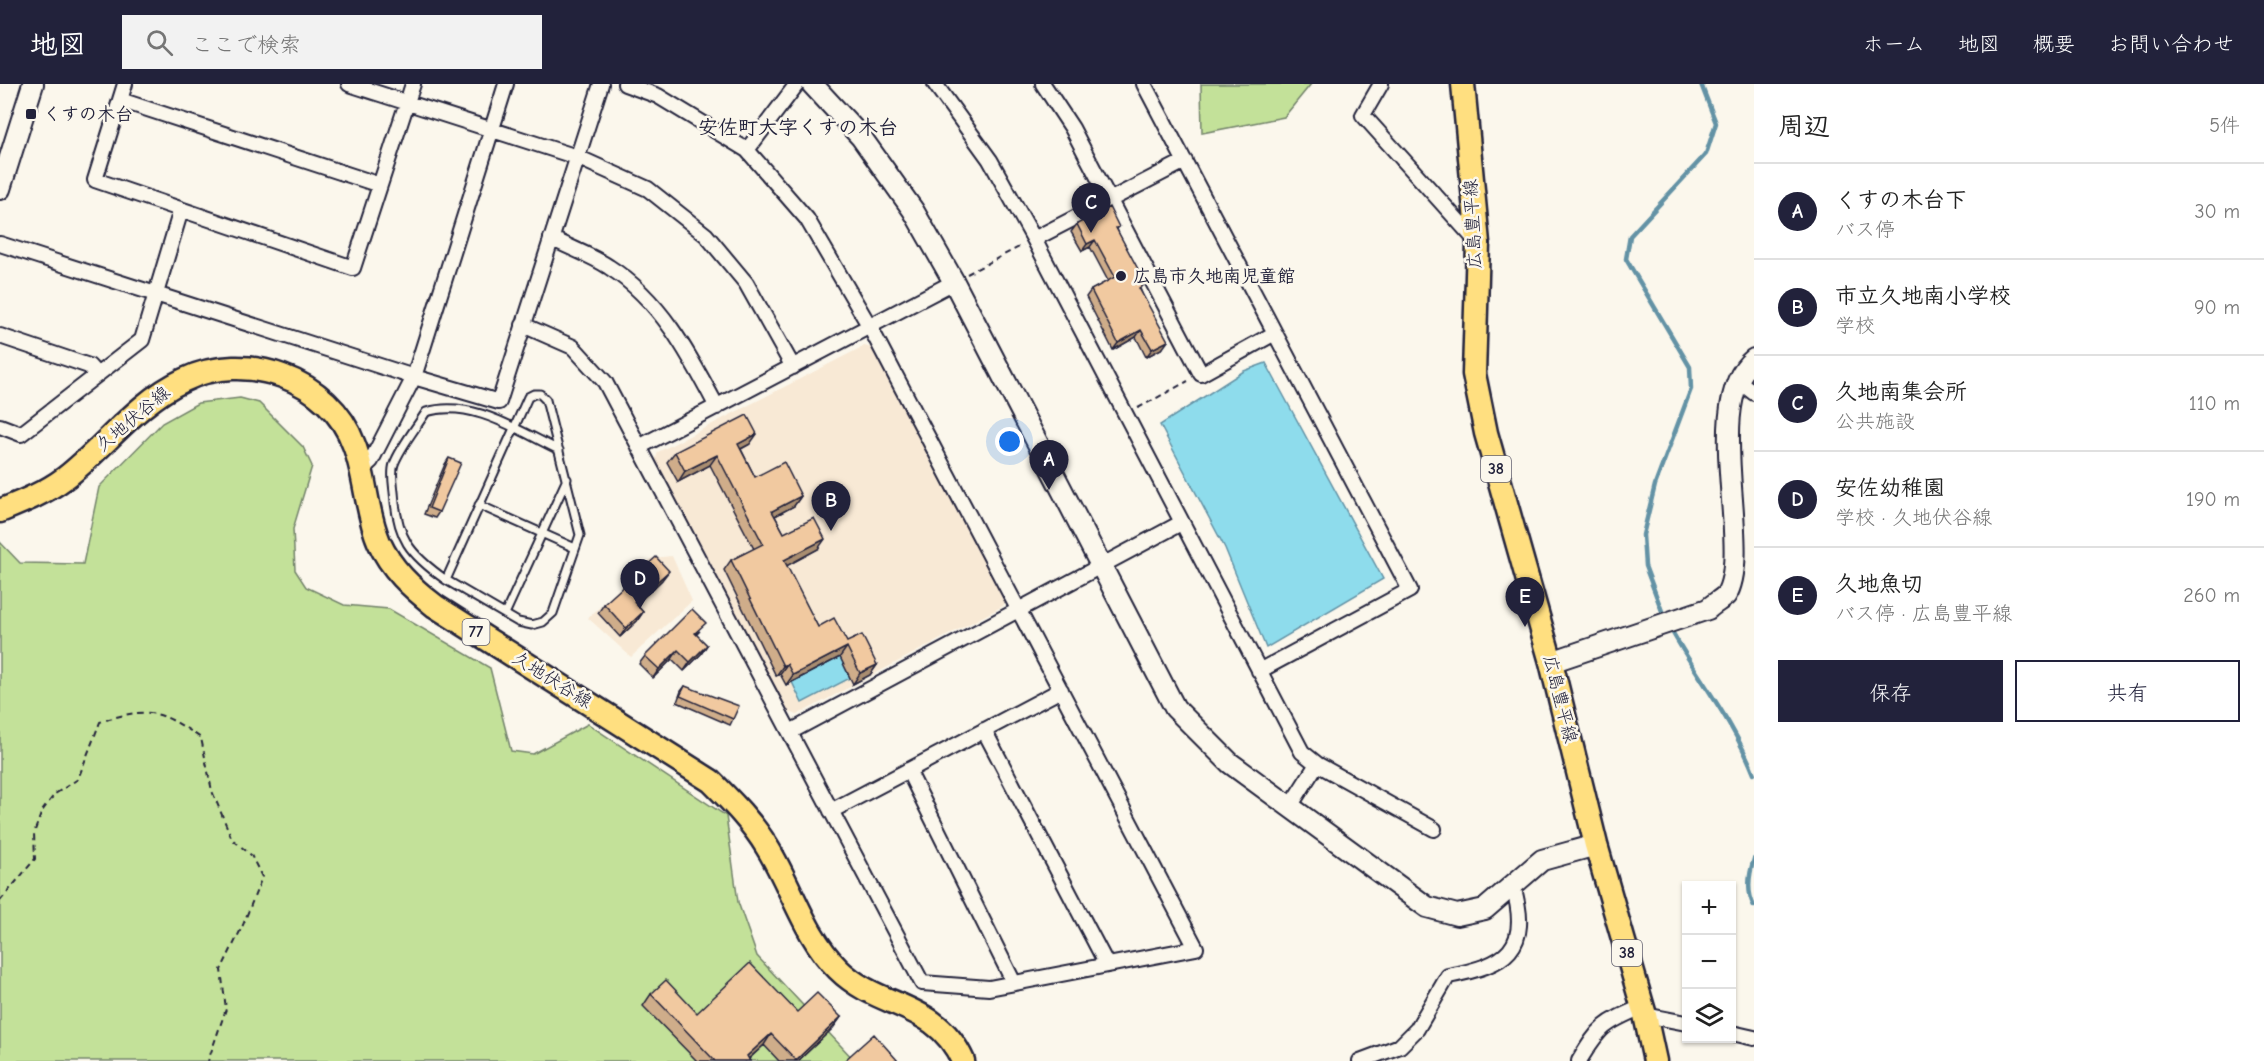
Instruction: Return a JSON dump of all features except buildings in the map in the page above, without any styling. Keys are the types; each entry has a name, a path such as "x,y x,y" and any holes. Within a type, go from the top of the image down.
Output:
{"main road":[{"name":"広島豊平線","path":"1463,84 1478,243 1474,374 1486,433 1551,662 1596,845 1655,1061"},
{"name":"久地伏谷線","path":"0,511 43,492 65,478 164,390 209,370 242,366 281,374 312,391 339,416 354,442 378,540 393,567 412,588 435,606 711,782 740,809 768,847 813,938 837,968 857,987 923,1016 946,1032 963,1061"}],"street":[{"path":"0,189 33,84"},
{"path":"125,84 95,180 353,268 412,84"},
{"path":"350,84 577,158 648,189 705,235 746,283 793,367"},
{"path":"362,469 371,461 414,377 506,84"},
{"path":"0,244 414,377 499,402 601,84"},
{"path":"523,326 573,347 605,382 922,983 988,988 1196,948 870,327 807,219 747,150 658,96 625,84"},
{"path":"747,150 797,84"},
{"path":"812,84 861,137 958,279 1101,567 1175,708 1230,763 1427,907 1456,915 1485,909 1542,860 1596,845"},
{"path":"935,84 990,160 1030,241 1302,752 1317,764 1434,829"},
{"path":"1042,84 1071,128 1201,374 1275,333"},
{"path":"1144,84 1410,590 1259,671"},
{"path":"1381,84 1363,115 1478,243"},
{"path":"120,100 380,185"},
{"path":"1030,241 1185,161"},
{"path":"0,426 21,434 142,340 181,210"},
{"path":"551,238 609,267 653,303 687,350 717,407"},
{"path":"639,447 958,279"},
{"path":"0,336 89,366 97,375"},
{"path":"1551,662 1707,609 1726,594 1737,571 1731,412 1747,388 1749,363 1754,359"},
{"path":"790,732 1181,523"},
{"path":"831,811 1061,690"},
{"path":"984,730 1107,965"},
{"path":"1289,808 1317,764"},
{"path":"908,770 1014,983"},
{"path":"1360,1061 1400,1046 1417,1029 1448,976 1493,965 1507,954 1516,942 1520,910 1513,886"},
{"path":"1579,1061 1597,1031 1616,1018 1643,1011 1682,1022"},
{"path":"1736,1034 1754,1038"}],"lane":[{"path":"446,580 513,429 528,397 540,394 546,400 579,525 580,534 553,613 543,622 532,625 518,622 446,580 419,561 408,546 398,524 392,474 394,464 426,412 441,407 482,413 513,429 559,450"},
{"path":"505,614 567,479"},
{"path":"479,505 575,548"}],"path":[{"path":"958,279 1030,241"},
{"path":"1131,412 1194,377"},
{"path":"0,901 35,859 34,833 42,811 55,794 78,779 100,722 130,712 167,716 201,738 212,791 232,839 251,855 262,877 243,925 221,970 226,1009 208,1061"}],"shaded area":[{"path":"864,346 873,348 1006,601 1003,606 797,715 786,710 655,461 658,452"},
{"path":"672,556 692,601 631,657 588,618 652,558"}],"green space":[{"path":"1201,84 1311,84 1284,117 1202,133"},
{"path":"240,398 259,403 303,447 312,466 293,529 295,570 306,587 344,605 389,609 490,668 511,751 533,754 588,724 726,816 738,902 757,956 855,1061 0,1061 0,542 20,563 83,564 99,487 162,423 198,403"}],"water":[{"path":"1266,363 1383,579 1266,648 1225,548 1160,425 1244,371"},
{"path":"840,657 850,678 802,703 792,682"}],"waterway":[{"path":"1665,619 1645,566 1643,535 1655,485 1691,389 1690,367 1626,259 1630,236 1706,154 1716,123 1701,84"},
{"path":"1669,626 1736,735 1754,774"},
{"path":"1754,859 1749,882 1754,906"}],"place":[{"name":"くすの木台","path":"31,114"},
{"name":"久地南集会所","path":"1091,233"},
{"name":"広島市久地南児童館","path":"1121,276"},
{"name":"くすの木台下","path":"1049,490"},
{"name":"市立久地南小学校","path":"831,531"},
{"name":"安佐幼稚園","path":"640,609"},
{"name":"久地魚切","path":"1525,627"}],"district":[{"name":"安佐町大字くすの木台","path":"798,127"}]}
